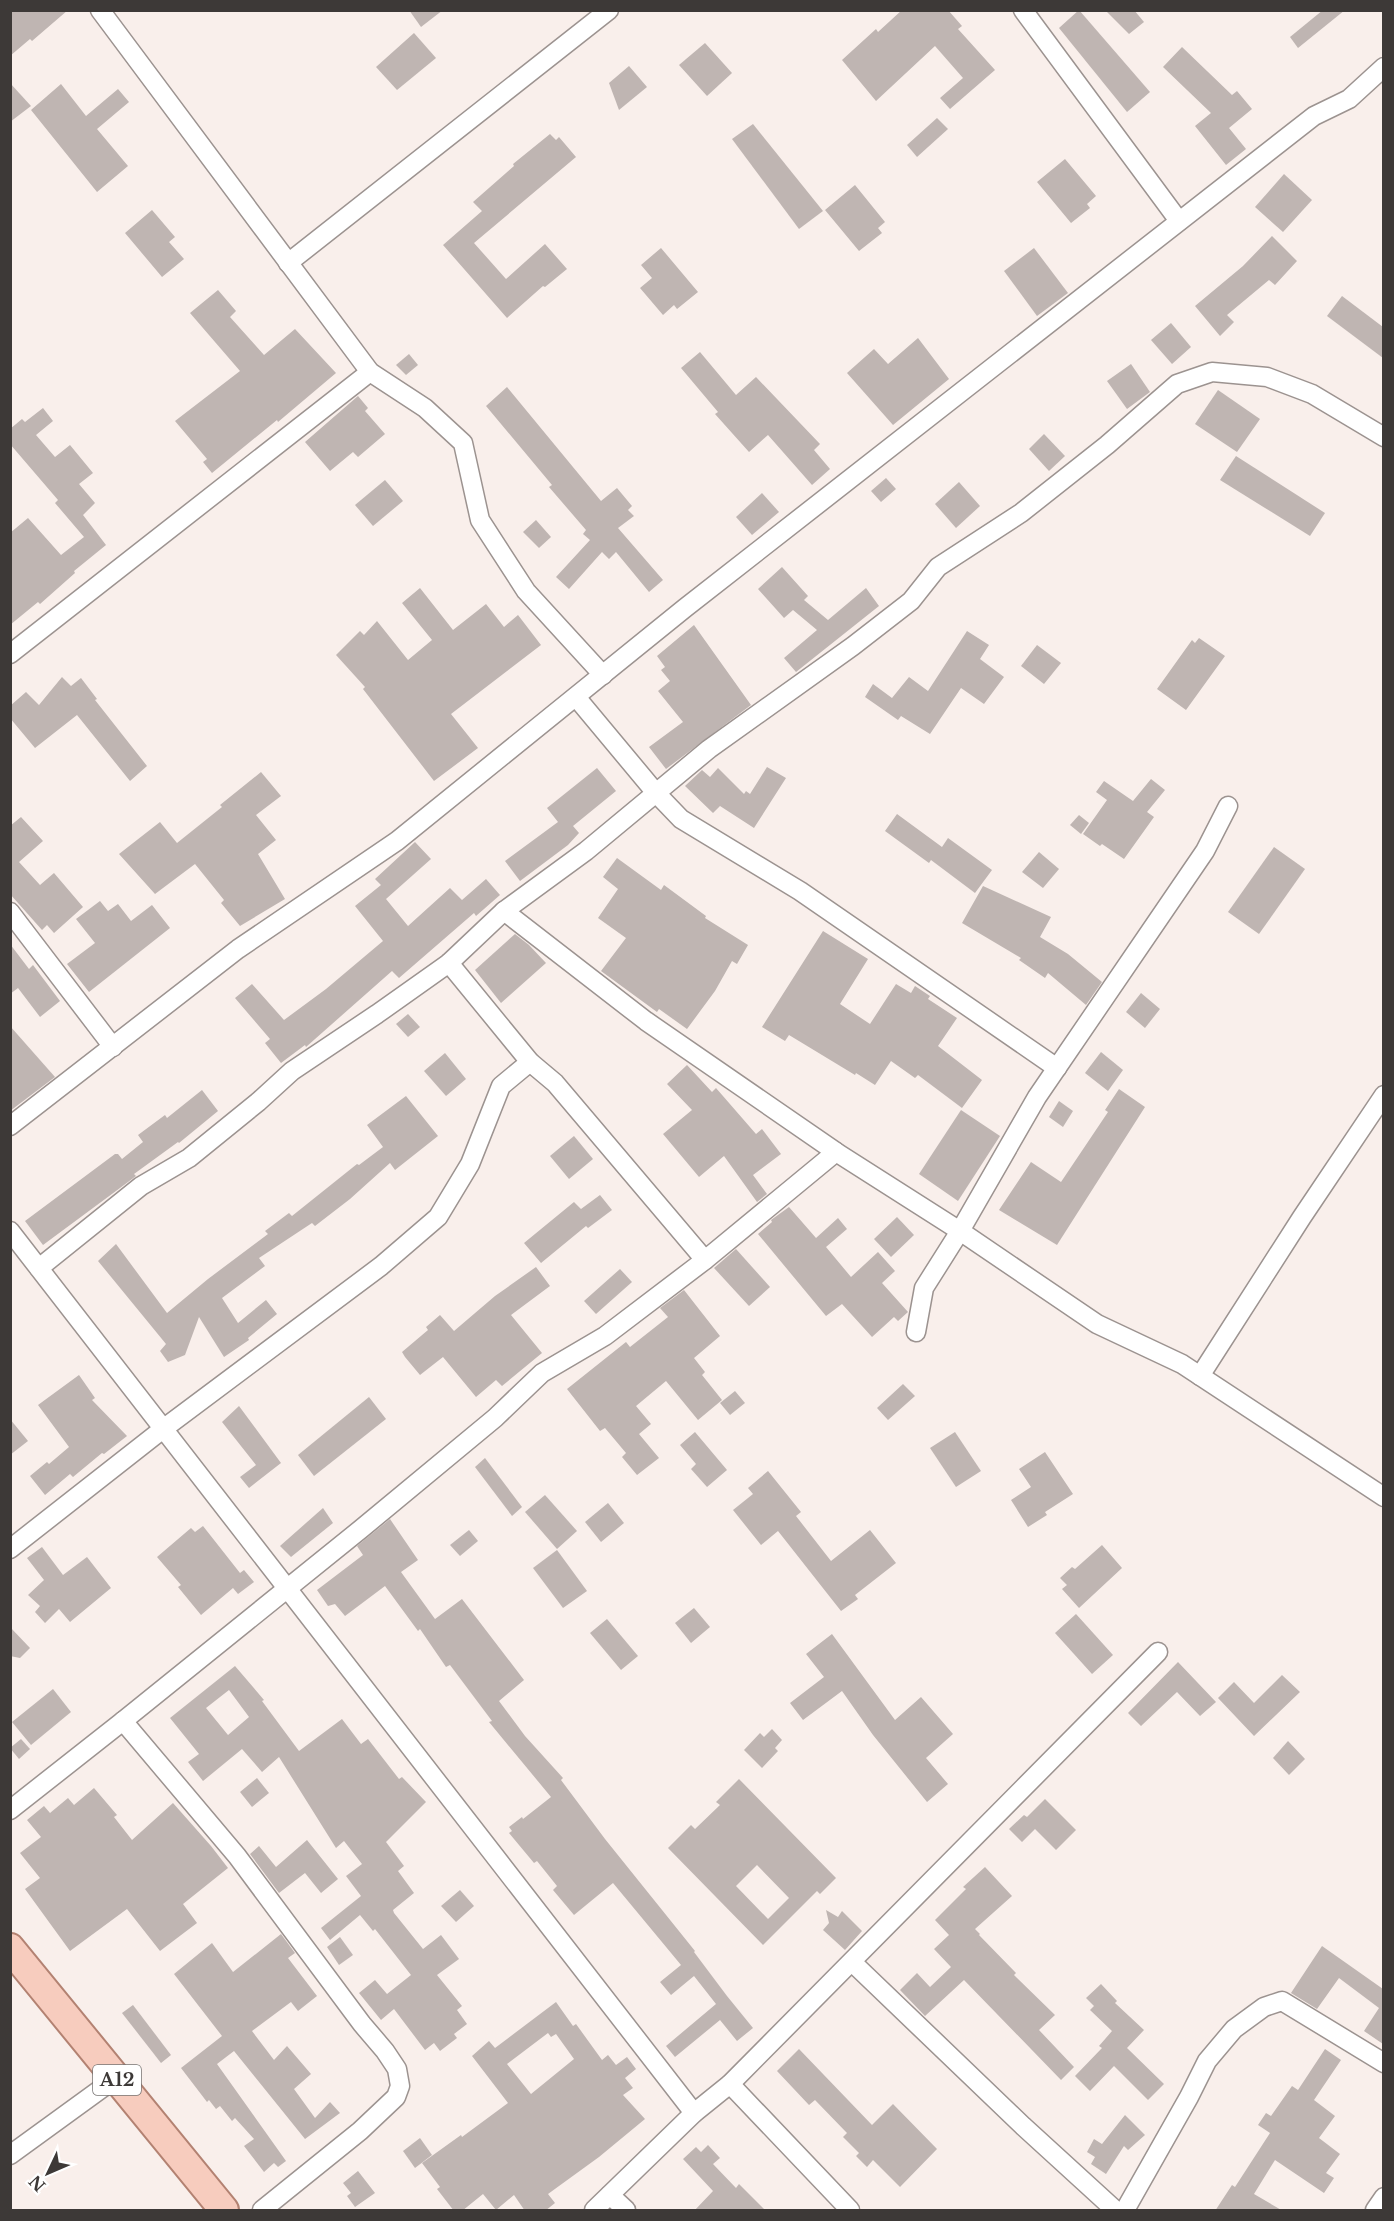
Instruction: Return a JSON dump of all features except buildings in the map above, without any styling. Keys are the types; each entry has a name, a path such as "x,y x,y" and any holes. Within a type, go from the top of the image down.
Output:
{"main road":[{"name":"A12","path":"10,1948 224,2211"}],"street":[{"path":"100,10 370,372 425,408 463,443 480,520 525,591 603,675"},
{"path":"288,263 609,10"},
{"path":"1023,10 1179,221"},
{"path":"10,1126 238,949 397,841 685,608 1314,116 1349,99 1383,67"},
{"path":"10,654 370,372"},
{"path":"39,1268 141,1186 189,1158 292,1071 448,963 504,911 586,851 709,749 853,646 911,601 938,567 1021,513 1107,445 1177,384 1212,372 1267,377 1312,394 1383,436"},
{"path":"576,697 656,794 681,819 800,891 1057,1068"},
{"path":"916,1332 924,1288 960,1231 1037,1097 1205,851 1228,806"},
{"path":"504,911 646,1021 836,1152 960,1231 1097,1324 1182,1364 1383,1497"},
{"path":"10,912 113,1047"},
{"path":"448,963 530,1062 555,1083 705,1260"},
{"path":"10,1549 163,1429 381,1266 438,1217 470,1164 501,1086 530,1062"},
{"path":"1200,1376 1383,1095"},
{"path":"10,1810 123,1721 495,1418 542,1373 604,1336 705,1260 836,1152"},
{"path":"10,1232 694,2113"},
{"path":"594,2211 694,2113 730,2084 1158,1652"},
{"path":"123,1721 237,1856 362,2024 386,2051 397,2070 400,2086 396,2097 360,2131 262,2211"},
{"path":"852,1962 1115,2211"},
{"path":"1125,2211 1207,2061 1234,2029 1264,2007 1282,2001 1383,2063"},
{"path":"10,2155 116,2078"},
{"path":"730,2084 850,2211"},
{"path":"610,2195 626,2211"},
{"path":"1375,2211 1383,2197"}]}
